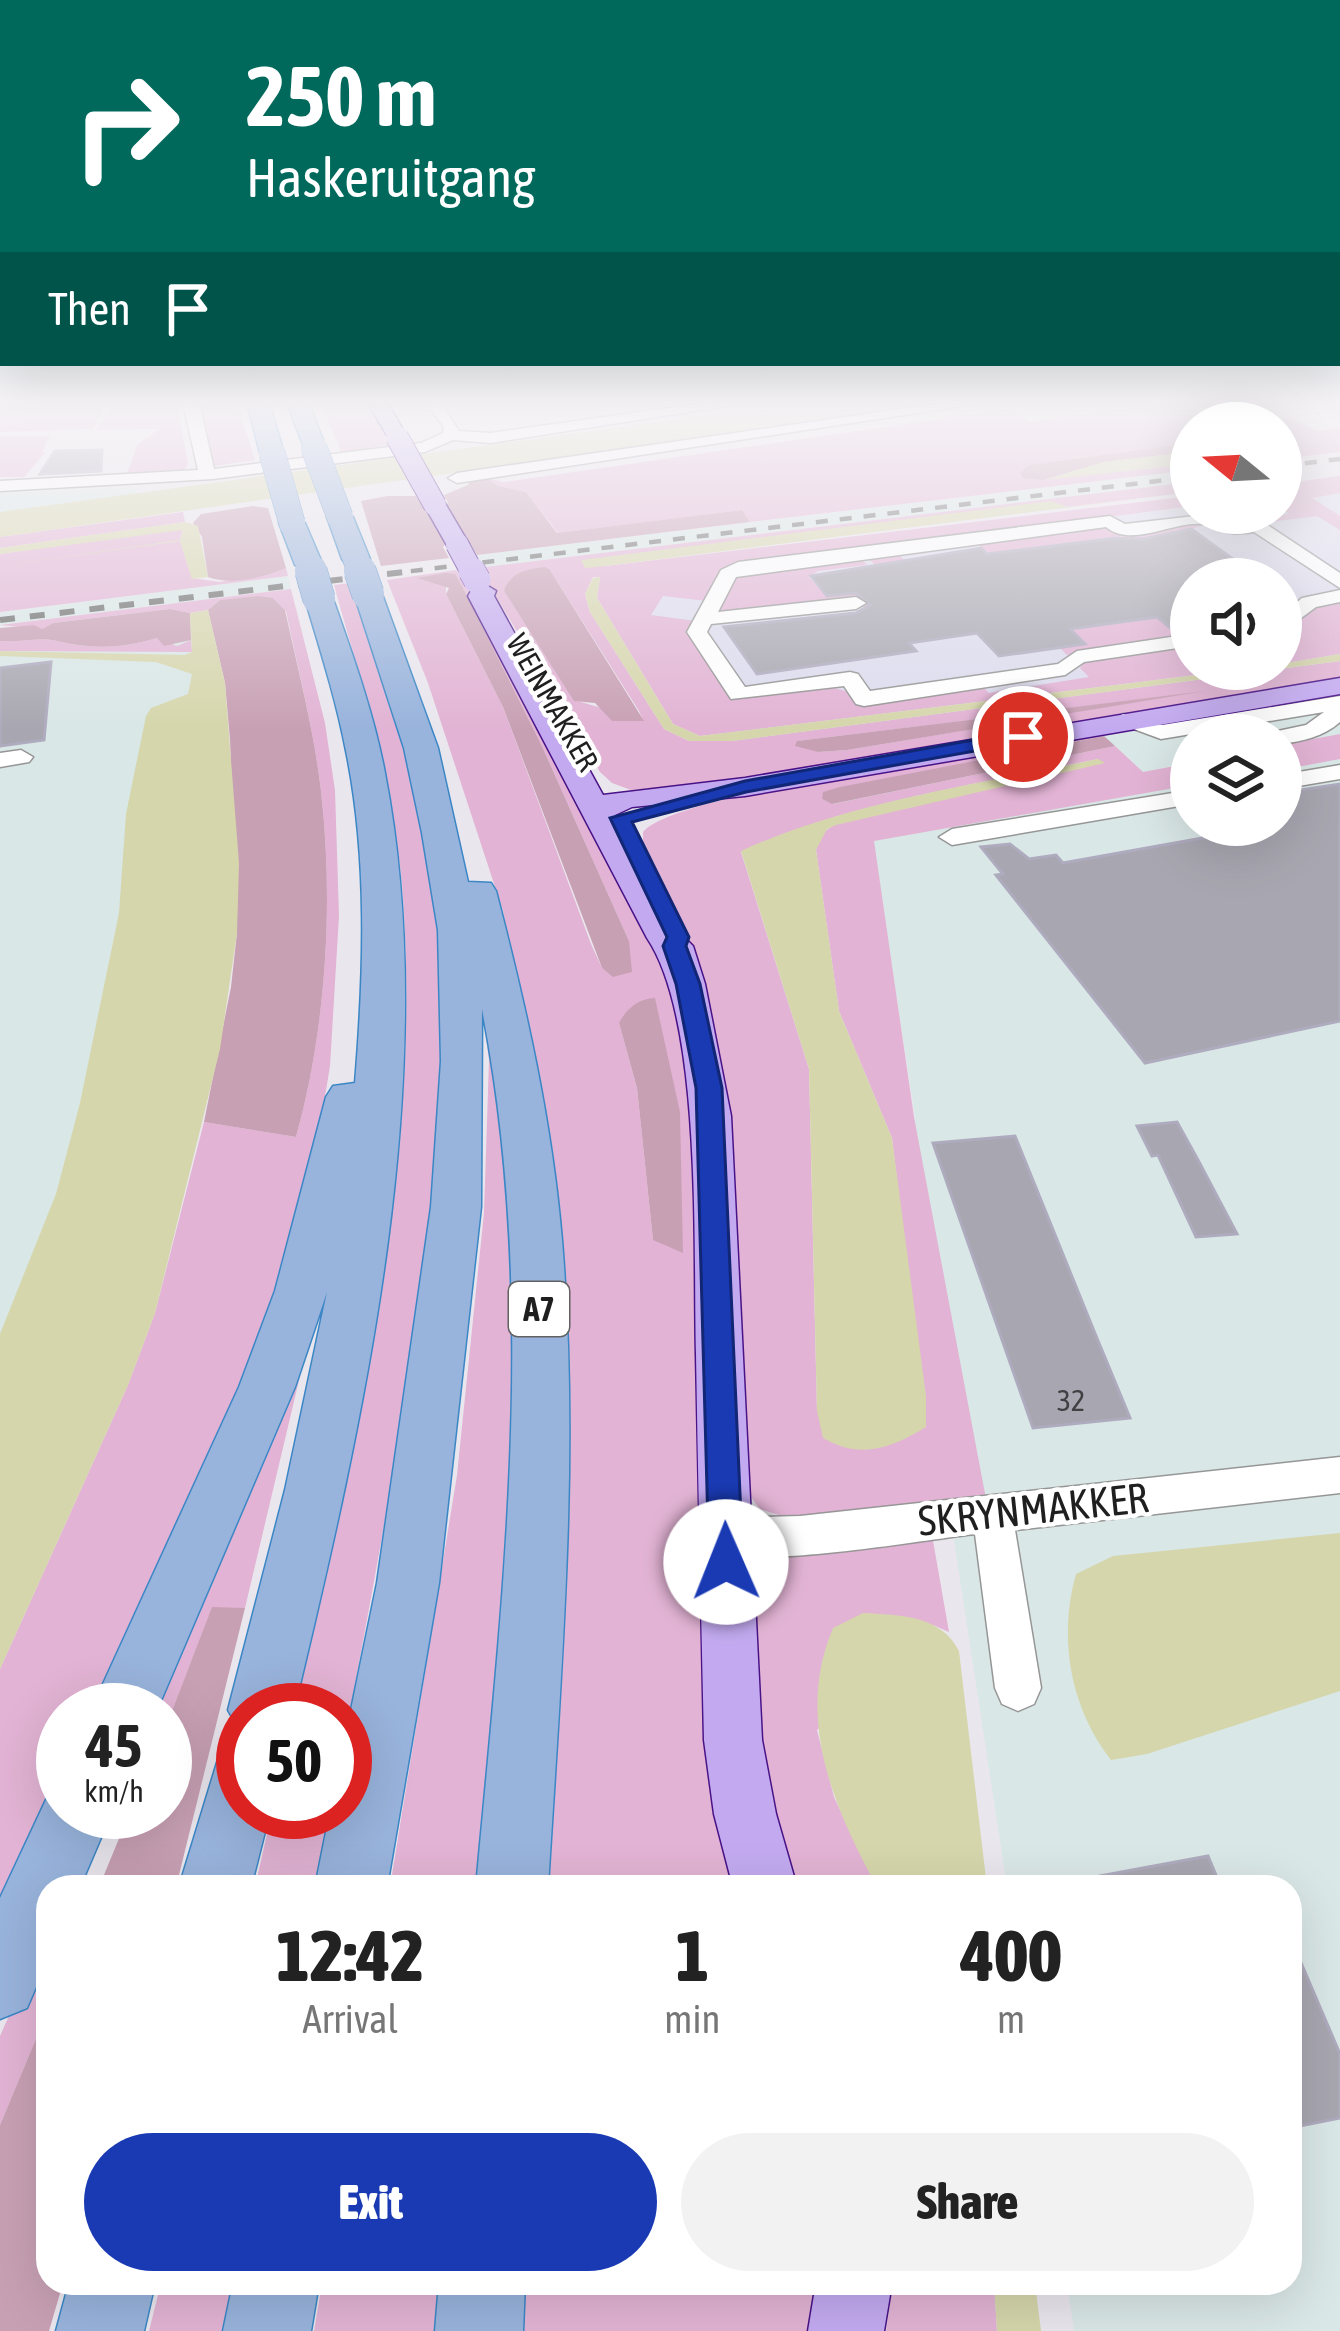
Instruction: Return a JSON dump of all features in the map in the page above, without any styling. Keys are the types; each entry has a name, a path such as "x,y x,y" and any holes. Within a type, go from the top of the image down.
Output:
{"highway":[{"path":"268,1683 297,1573 358,1260 382,1039 384,934 372,800 358,723 289,512"},
{"name":"A7","path":"338,512 421,748 458,930 463,1060 456,1207 408,1583 353,1875"},
{"name":"A7","path":"421,748 455,807 496,970 525,1120 537,1242 540,1382 535,1551 513,1875"},
{"path":"136,1683 258,1408 302,1291 384,934"},
{"path":"48,1875 65,1839"},
{"path":"218,1875 228,1839"},
{"path":"0,1981 36,1902"},
{"path":"100,2331 109,2295"},
{"path":"267,2331 274,2295"},
{"path":"478,2331 481,2295"}],"main road":[{"name":"WEINMAKKER","path":"439,512 480,586 498,631 609,812 665,938 675,946 705,1062 736,1759 762,1875"},
{"path":"609,812 1340,686"},
{"path":"846,2331 852,2295"}],"street":[{"path":"1170,643 1077,657 1065,669 864,699 850,679 739,694 698,635 728,574 738,568 1110,521 1121,530 1212,519 1228,530 1257,526 1340,582"},
{"path":"1302,608 1309,602 1340,596"},
{"path":"704,617 734,619 856,603"},
{"path":"1161,732 1340,705"},
{"path":"1302,734 1329,724 1340,705"},
{"path":"1123,721 1170,734"},
{"path":"1302,778 1340,772"},
{"path":"952,837 1170,801"},
{"name":"SKRYNMAKKER","path":"725,1537 800,1535 1340,1475"},
{"path":"992,1512 1018,1688"}],"shaded area":[{"path":"2,512 178,512 0,537"},
{"path":"183,512 185,522 0,548 0,537"},
{"path":"269,512 286,568 237,580 208,577 202,537 193,523 201,514"},
{"path":"364,512 426,512 446,543 443,547 449,558 381,566"},
{"path":"448,512 541,512 557,533 728,512 743,512 750,522 477,555"},
{"path":"541,512 728,512 558,533"},
{"path":"743,512 837,512 750,522"},
{"path":"840,512 944,512 485,567 477,555"},
{"path":"944,512 973,512 582,561 605,566 1059,512 1147,512 737,565 707,601 663,596 651,615 696,621 692,637 735,699 827,686 849,692 982,686 989,693 1089,677 1080,668 1086,659 1170,647 1170,678 700,736 673,724 597,598 600,577 593,577 585,594 590,612 664,729 689,741 732,741 1170,683 1170,690 1270,690 745,780 631,790 600,772 487,581 491,578 485,567","holes":["550,570 643,720 574,700 504,591","1178,695 847,750 818,752 797,741"]},
{"path":"965,512 1034,512 605,566 585,568 581,560"},
{"path":"1170,512 1170,534 1302,534 1302,512 1340,512 1340,2331 1074,2331 1069,2295 1302,2295 1302,1875 1005,1875 918,1305 915,1117 873,840 694,729 615,578"},
{"path":"1170,512 1170,534 1302,534 1302,512 1340,512 1340,629 1302,649 1302,558 1170,558 1170,672 716,730 615,578"},
{"path":"1302,512 1333,512 1340,516 1340,530 1317,516 1302,518"},
{"path":"185,522 198,526 208,577 192,579 180,541 0,566 180,540 183,530 0,554 0,548"},
{"path":"1098,525 1115,533 1170,526 1170,534 1200,534 1214,545 1145,555 1121,536 988,553 977,544 899,554 906,563 877,567 864,554"},
{"path":"183,529 180,540 192,578 220,582 286,568 288,576 0,612 0,554"},
{"path":"858,555 867,565 818,571 809,577 823,593 868,588 884,605 863,607 857,601 716,613 734,575"},
{"path":"545,567 644,721 612,721 595,703 574,701 504,591 520,573"},
{"path":"456,570 657,940 687,1040 735,1875 526,1875 537,1079 503,911 428,683 387,580","holes":["446,585 463,588 541,744 629,941 613,976 602,968 591,944 503,707 446,594","619,1023 680,1112 653,1240 637,1088"]},
{"path":"455,574 463,588 541,744 629,941 632,972 613,977 602,968 503,707 446,594 449,588 417,578"},
{"path":"288,576 291,589 0,625 0,612"},
{"path":"600,577 597,598 673,724 700,736 1170,678 1170,683 732,741 689,741 664,729 590,612 585,594 593,578"},
{"path":"350,583 422,806 441,931 443,1034 433,1187 413,1345 355,1683 302,1683 379,1300 403,1093 406,989 398,847 375,734 334,585"},
{"path":"291,589 325,723 335,790 339,916 330,1066 318,1139 267,1337 117,1683 36,1683 36,1839 46,1839 0,1938 0,1669 128,1385 155,1313 204,1122 296,1137 321,1009 327,877 310,723 286,611 273,598 220,600 208,610 190,613 170,609 53,623 42,629 0,625"},
{"path":"273,598 285,610 314,745 325,834 327,922 321,1010 296,1137 204,1122 237,933 225,683 208,610 220,600"},
{"path":"1340,599 1340,654 1302,660 1302,617 1312,606"},
{"path":"170,609 190,613 191,640 164,646 157,638 106,647 50,640 0,641 0,628 34,625 42,629 53,623"},
{"path":"208,610 225,683 239,863 237,933 220,1049 155,1313 128,1385 0,1669 0,1334 56,1194 80,1103 119,913 126,814 146,716 151,708 188,694 192,674 156,662 0,656 0,651 185,655 192,652 190,613"},
{"path":"1157,618 1170,629 1170,640 1067,655 1060,648 1086,644 1072,630"},
{"path":"198,637 206,704 0,1501 0,641"},
{"path":"157,638 177,646 191,640 192,652 0,651 0,641 50,640 106,647"},
{"path":"1340,654 1340,661 1302,666 1302,660"},
{"path":"1340,661 1340,678 1302,685 1302,666"},
{"path":"1205,691 847,750 818,752 795,746 797,741"},
{"path":"1097,730 1104,736 824,792 822,799 833,804 1115,746 1143,772 1170,767 1170,789 874,841 914,1117 986,1499 792,1519 760,1509 748,1493 721,1067 695,965 643,844 643,832 668,817 717,801 930,757","holes":["1098,759 1102,764 880,811 831,827 820,840 816,850 839,1011 892,1138 926,1427 817,1411 809,1069 741,852 869,807"]},
{"path":"1340,734 1340,759 1302,766 1302,741"},
{"path":"1104,736 1115,746 832,804 822,799 823,792 840,787"},
{"path":"1098,759 1105,763 836,825 827,829 816,850 839,1011 892,1138 926,1396 926,1427 876,1449 837,1445 823,1438 817,1411 809,1069 741,851 871,807"},
{"path":"472,930 530,1209 499,1875 392,1875 457,1475 484,1213 489,1060"},
{"path":"655,998 680,1112 683,1253 653,1240 637,1088 619,1023 634,1005"},
{"path":"323,1279 245,1608 212,1608 183,1683 155,1683"},
{"path":"1340,1533 1340,1691 1147,1754 1111,1760 1086,1718 1071,1671 1068,1623 1076,1574 1113,1556"},
{"path":"932,1535 949,1632 933,1625 817,1730 834,1797 871,1875 794,1875 776,1821 750,1679 754,1576 776,1555"},
{"path":"212,1607 245,1608 226,1683 216,1683 216,1725 192,1822 192,1683 183,1683"},
{"path":"863,1613 905,1616 942,1630 959,1651 986,1875 871,1875 846,1825 824,1761 818,1695 833,1628"},
{"path":"119,1839 188,1839 179,1875 104,1875"},
{"path":"266,1839 325,1839 318,1875 258,1875"},
{"path":"36,1954 36,2039 0,2125 0,2036"},
{"path":"36,2039 36,2295 60,2295 49,2331 0,2331 0,2125"},
{"path":"158,2295 230,2295 222,2331 149,2331"},
{"path":"320,2295 471,2295 468,2331 314,2331"},
{"path":"499,2295 815,2295 808,2331 497,2331"},
{"path":"891,2295 995,2295 997,2331 886,2331"},
{"path":"995,2295 1036,2295 1041,2331 997,2331"}],"building":[{"path":"1198,534 1232,558 1170,558 1170,628 1157,617 1070,629 1085,644 999,656 977,633 909,643 916,651 757,674 724,627 856,613 870,605 856,593 827,596 811,576 981,548 987,554"},
{"path":"51,662 44,740 0,746 0,668"},
{"path":"1340,784 1340,1021 1145,1063 996,875 1003,874 981,847 1010,844 1029,859 1056,855 1063,863 1170,844 1302,846 1302,790"},
{"path":"1177,1122 1237,1234 1196,1237 1158,1155 1152,1156 1137,1126"},
{"path":"1015,1136 1130,1418 1033,1428 933,1143"},
{"path":"1208,1856 1216,1875 1105,1875"},
{"path":"1302,1965 1340,2054 1340,2118 1302,2126"}],"railway":[{"path":"403,572 903,512"},
{"path":"403,572 412,571"},
{"path":"0,620 403,572"},
{"path":"387,574 403,572"}],"route":[{"path":"726,1562 709,1088 688,984 675,946 678,937 620,818 745,787 1023,737"}]}
